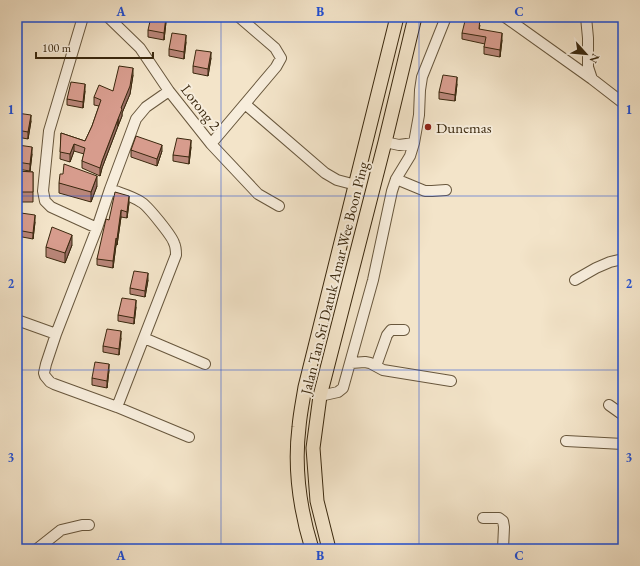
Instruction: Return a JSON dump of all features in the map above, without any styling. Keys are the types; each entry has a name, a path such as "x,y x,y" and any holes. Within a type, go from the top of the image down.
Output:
{"main road":[{"name":"Jalan Tan Sri Datuk Amar Wee Boon Ping","path":"312,549 302,509 298,484 297,457 299,427 305,387 398,17"},
{"name":"Jalan Tan Sri Datuk Amar Wee Boon Ping","path":"329,549 316,501 313,448 320,396 415,17"}],"street":[{"path":"83,17 49,131 43,191 45,201 51,207 97,228"},
{"name":"Lorong 2","path":"108,17 140,48 169,91 211,144 258,194 279,206"},
{"path":"211,144 276,67 281,58 275,48 239,17"},
{"path":"320,396 338,392 343,388 373,280 392,191 396,179 410,156 414,143 419,115 422,77 446,17"},
{"path":"505,17 623,103"},
{"path":"586,17 588,67 592,79"},
{"path":"169,91 146,107 136,119 97,228 56,334 44,373 46,379 54,384 117,407 189,437"},
{"path":"245,104 325,173 337,180 356,185"},
{"path":"384,142 399,145 414,143"},
{"path":"396,179 425,191 446,190"},
{"path":"110,189 143,203 174,242 176,249 176,255 117,407"},
{"path":"575,280 596,268 610,262 623,259"},
{"path":"17,320 56,334"},
{"path":"376,366 387,335 391,330 404,330"},
{"path":"144,338 205,364"},
{"path":"351,362 365,362 383,370 451,381"},
{"path":"609,404 623,415"},
{"path":"566,441 623,444"},
{"path":"483,518 499,518 503,521 503,549"},
{"path":"37,549 61,530 82,525 89,525"}],"building":[{"path":"151,17 166,17 164,33 148,30"},
{"path":"466,17 480,18 479,29 502,33 500,50 484,47 486,37 462,33"},
{"path":"172,33 186,35 184,52 169,49"},
{"path":"196,50 211,52 208,69 193,66"},
{"path":"119,66 133,68 130,86 100,168 82,161 85,148 74,144 70,154 60,152 61,133 85,141 101,100 94,97 99,85 113,91"},
{"path":"443,75 457,77 455,95 439,92"},
{"path":"71,82 85,84 83,102 67,99"},
{"path":"17,113 31,115 28,132 17,130"},
{"path":"136,136 162,145 157,159 131,150"},
{"path":"177,138 191,140 189,157 173,155"},
{"path":"18,145 32,147 30,164 17,162"},
{"path":"64,164 97,176 91,192 59,183 60,174 63,174"},
{"path":"17,171 33,172 33,192 17,192"},
{"path":"115,192 129,196 127,212 121,210 113,261 97,259 106,219 109,220"},
{"path":"21,213 35,215 33,233 17,230"},
{"path":"52,227 72,235 65,253 46,247"},
{"path":"134,271 148,273 145,291 130,288"},
{"path":"122,298 136,300 134,318 118,315"},
{"path":"107,329 121,331 119,349 103,346"},
{"path":"95,362 109,364 107,381 92,378"}],"place":[{"name":"Dunemas","path":"428,127"}]}
